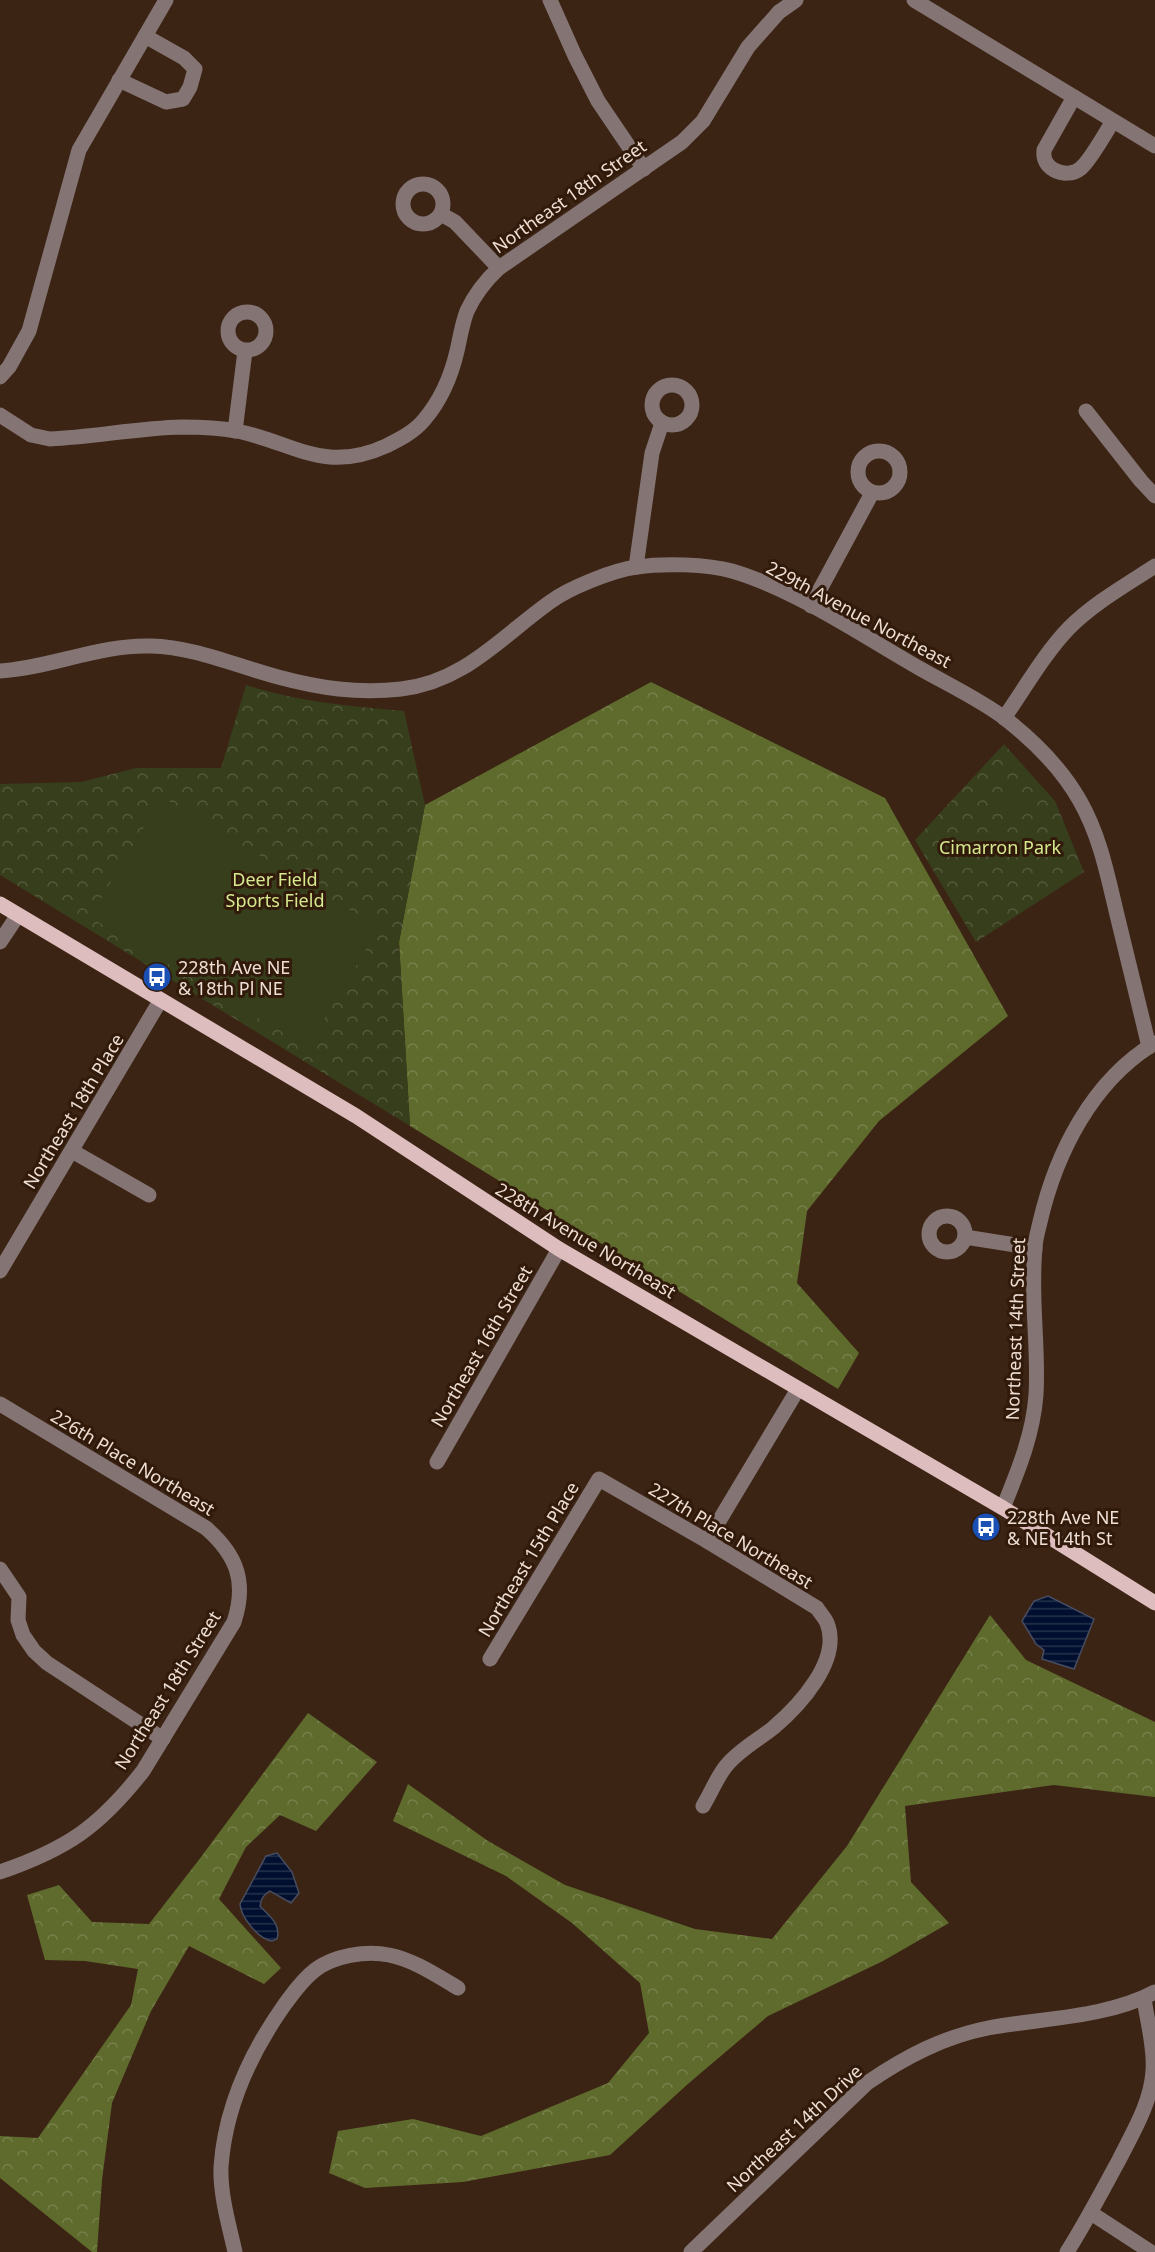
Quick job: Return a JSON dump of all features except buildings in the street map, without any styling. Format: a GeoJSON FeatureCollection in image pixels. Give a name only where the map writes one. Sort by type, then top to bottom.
{"type":"FeatureCollection","features":[{"type":"Feature","properties":{"kind":"main road","name":"228th Avenue Northeast"},"geometry":{"type":"LineString","coordinates":[[0,904],[356,1116],[559,1249],[1003,1508],[1155,1603]]}},
{"type":"Feature","properties":{"kind":"street"},"geometry":{"type":"LineString","coordinates":[[0,377],[9,367],[29,331],[79,150],[166,0]]}},
{"type":"Feature","properties":{"kind":"street"},"geometry":{"type":"LineString","coordinates":[[550,0],[574,56],[598,101],[644,169]]}},
{"type":"Feature","properties":{"kind":"street","name":"Northeast 18th Street"},"geometry":{"type":"LineString","coordinates":[[0,416],[31,435],[50,439],[183,427],[236,431],[264,438],[293,450],[323,457],[345,458],[368,454],[395,442],[409,434],[422,422],[439,400],[448,382],[467,312],[487,280],[499,267],[682,142],[703,122],[748,47],[779,12],[796,0]]}},
{"type":"Feature","properties":{"kind":"street"},"geometry":{"type":"LineString","coordinates":[[915,0],[1155,146]]}},
{"type":"Feature","properties":{"kind":"street"},"geometry":{"type":"LineString","coordinates":[[119,80],[166,102],[183,99],[190,87],[195,69],[184,58],[145,36]]}},
{"type":"Feature","properties":{"kind":"street"},"geometry":{"type":"LineString","coordinates":[[1074,97],[1044,150],[1043,157],[1047,165],[1053,169],[1068,174],[1081,168],[1113,121]]}},
{"type":"Feature","properties":{"kind":"street"},"geometry":{"type":"LineString","coordinates":[[441,214],[455,222],[499,267]]}},
{"type":"Feature","properties":{"kind":"street"},"geometry":{"type":"LineString","coordinates":[[236,431],[245,351]]}},
{"type":"Feature","properties":{"kind":"street"},"geometry":{"type":"LineString","coordinates":[[1086,411],[1155,496]]}},
{"type":"Feature","properties":{"kind":"street"},"geometry":{"type":"LineString","coordinates":[[636,567],[652,453],[662,423]]}},
{"type":"Feature","properties":{"kind":"street"},"geometry":{"type":"LineString","coordinates":[[811,606],[872,493]]}},
{"type":"Feature","properties":{"kind":"street","name":"229th Avenue Northeast"},"geometry":{"type":"LineString","coordinates":[[0,671],[66,660],[118,648],[149,645],[188,650],[278,677],[331,689],[365,692],[405,688],[442,679],[474,662],[553,600],[583,584],[636,567],[699,565],[730,571],[760,581],[811,606],[1004,718],[1035,744],[1060,771],[1080,802],[1100,842],[1152,1045]]}},
{"type":"Feature","properties":{"kind":"street"},"geometry":{"type":"LineString","coordinates":[[1004,718],[1052,649],[1070,628],[1092,608],[1155,566]]}},
{"type":"Feature","properties":{"kind":"street"},"geometry":{"type":"LineString","coordinates":[[0,942],[18,915]]}},
{"type":"Feature","properties":{"kind":"street","name":"Northeast 18th Place"},"geometry":{"type":"LineString","coordinates":[[0,1271],[160,1001]]}},
{"type":"Feature","properties":{"kind":"street","name":"Northeast 14th Street"},"geometry":{"type":"LineString","coordinates":[[1003,1508],[1023,1459],[1032,1426],[1036,1394],[1035,1248],[1047,1192],[1059,1160],[1076,1127],[1117,1073],[1152,1045]]}},
{"type":"Feature","properties":{"kind":"street"},"geometry":{"type":"LineString","coordinates":[[72,1151],[149,1195]]}},
{"type":"Feature","properties":{"kind":"street"},"geometry":{"type":"LineString","coordinates":[[965,1237],[1035,1248]]}},
{"type":"Feature","properties":{"kind":"street","name":"Northeast 16th Street"},"geometry":{"type":"LineString","coordinates":[[437,1462],[559,1249]]}},
{"type":"Feature","properties":{"kind":"street"},"geometry":{"type":"LineString","coordinates":[[707,1541],[798,1389]]}},
{"type":"Feature","properties":{"kind":"street","name":"226th Place Northeast"},"geometry":{"type":"LineString","coordinates":[[0,1404],[206,1528],[223,1543],[235,1564]]}},
{"type":"Feature","properties":{"kind":"street","name":"227th Place Northeast"},"geometry":{"type":"LineString","coordinates":[[598,1479],[707,1541],[817,1608],[827,1622],[830,1636],[829,1654],[819,1677],[800,1703],[726,1766],[704,1806]]}},
{"type":"Feature","properties":{"kind":"street","name":"Northeast 15th Place"},"geometry":{"type":"LineString","coordinates":[[490,1659],[598,1479]]}},
{"type":"Feature","properties":{"kind":"street","name":"Northeast 18th Street"},"geometry":{"type":"LineString","coordinates":[[0,1872],[37,1859],[63,1846],[99,1821],[127,1792],[143,1771],[234,1622],[240,1603],[240,1580],[235,1564]]}},
{"type":"Feature","properties":{"kind":"street"},"geometry":{"type":"LineString","coordinates":[[0,1569],[18,1597],[18,1620],[23,1635],[34,1651],[47,1663],[163,1739]]}},
{"type":"Feature","properties":{"kind":"street"},"geometry":{"type":"LineString","coordinates":[[235,2252],[221,2170],[224,2139],[232,2106],[250,2061],[300,1983],[316,1969],[335,1959],[360,1954],[386,1954],[409,1960],[458,1988]]}},
{"type":"Feature","properties":{"kind":"street"},"geometry":{"type":"LineString","coordinates":[[1067,2252],[1091,2213],[1141,2118],[1154,2070],[1149,1995]]}},
{"type":"Feature","properties":{"kind":"street","name":"Northeast 14th Drive"},"geometry":{"type":"LineString","coordinates":[[691,2252],[867,2083],[898,2062],[930,2045],[986,2029],[1085,2014],[1149,1995]]}},
{"type":"Feature","properties":{"kind":"street"},"geometry":{"type":"LineString","coordinates":[[1091,2213],[1151,2252]]}},
{"type":"Feature","properties":{"kind":"green space"},"geometry":{"type":"Polygon","coordinates":[[[651,682],[885,798],[1008,1016],[879,1121],[807,1211],[797,1283],[859,1353],[838,1389],[410,1126],[399,942],[425,805],[651,682]]]}},
{"type":"Feature","properties":{"kind":"green space","name":"Deer Field Sports Field"},"geometry":{"type":"Polygon","coordinates":[[[246,685],[305,699],[404,711],[425,805],[399,942],[410,1126],[0,875],[0,784],[81,782],[136,768],[221,768],[246,685]]]}},
{"type":"Feature","properties":{"kind":"green space","name":"Cimarron Park"},"geometry":{"type":"Polygon","coordinates":[[[1004,744],[1055,801],[1084,872],[976,942],[915,840],[1004,744]]]}},
{"type":"Feature","properties":{"kind":"green space"},"geometry":{"type":"Polygon","coordinates":[[[1009,785],[1025,801],[1010,815],[995,798],[1009,785]]]}},
{"type":"Feature","properties":{"kind":"green space"},"geometry":{"type":"Polygon","coordinates":[[[162,797],[379,928],[307,1047],[90,917],[162,797]]]}},
{"type":"Feature","properties":{"kind":"green space"},"geometry":{"type":"Polygon","coordinates":[[[990,1615],[1026,1660],[1155,1722],[1155,1797],[1054,1785],[905,1806],[911,1882],[949,1923],[883,1961],[768,2016],[689,2083],[610,2155],[463,2182],[365,2188],[329,2173],[338,2131],[413,2119],[481,2136],[608,2083],[649,2033],[640,1983],[572,1923],[506,1876],[393,1821],[408,1784],[488,1841],[565,1885],[695,1929],[772,1939],[847,1846],[990,1615]]]}},
{"type":"Feature","properties":{"kind":"green space"},"geometry":{"type":"Polygon","coordinates":[[[308,1713],[377,1762],[316,1831],[280,1815],[246,1847],[219,1899],[281,1968],[264,1984],[189,1946],[151,2011],[112,2103],[102,2180],[97,2252],[92,2252],[0,2178],[0,2136],[38,2138],[131,2005],[138,1969],[85,1961],[45,1960],[27,1895],[59,1885],[92,1922],[149,1924],[308,1713]]]}},
{"type":"Feature","properties":{"kind":"water"},"geometry":{"type":"Polygon","coordinates":[[[1048,1596],[1094,1619],[1074,1669],[1042,1659],[1044,1650],[1036,1644],[1022,1621],[1034,1601],[1048,1596]]]}},
{"type":"Feature","properties":{"kind":"water"},"geometry":{"type":"Polygon","coordinates":[[[277,1853],[292,1872],[299,1893],[291,1903],[270,1891],[263,1897],[260,1906],[274,1921],[277,1929],[277,1939],[272,1941],[261,1936],[251,1927],[243,1915],[240,1904],[266,1856],[277,1853]]]}},
{"type":"Feature","properties":{"kind":"place","name":"228th Ave NE & 18th Pl NE"},"geometry":{"type":"Point","coordinates":[157,977]}},
{"type":"Feature","properties":{"kind":"place","name":"228th Ave NE & NE 14th St"},"geometry":{"type":"Point","coordinates":[986,1527]}}]}
